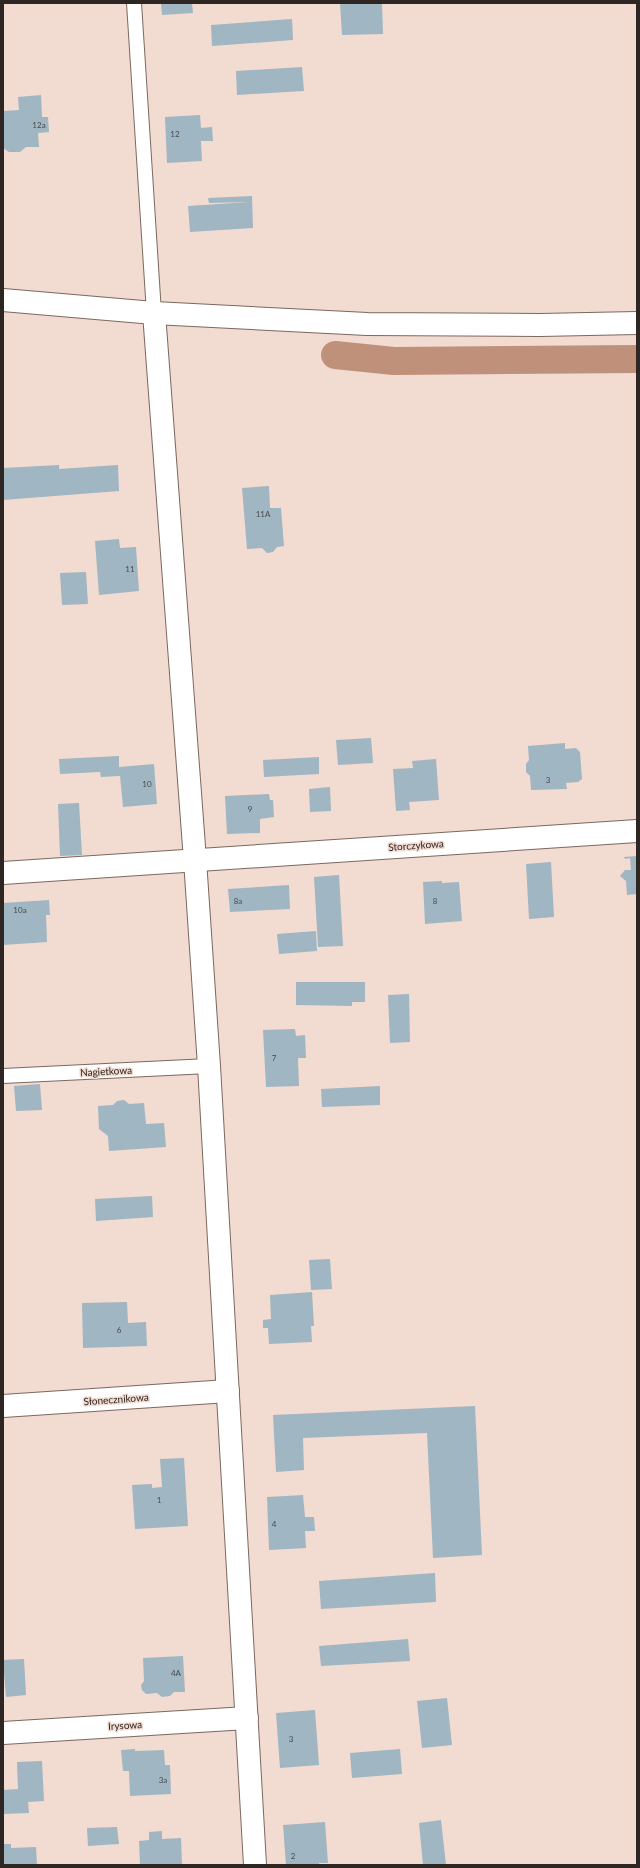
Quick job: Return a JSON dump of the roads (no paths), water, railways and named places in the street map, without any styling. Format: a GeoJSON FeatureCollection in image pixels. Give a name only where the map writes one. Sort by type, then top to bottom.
{"type":"FeatureCollection","features":[{"type":"Feature","properties":{"kind":"street"},"geometry":{"type":"LineString","coordinates":[[3,300],[154,312],[367,324],[540,325],[637,323]]}},
{"type":"Feature","properties":{"kind":"street"},"geometry":{"type":"LineString","coordinates":[[154,312],[209,1066],[256,1865]]}},
{"type":"Feature","properties":{"kind":"street","name":"Storczykowa"},"geometry":{"type":"LineString","coordinates":[[3,873],[637,831]]}},
{"type":"Feature","properties":{"kind":"street","name":"Słonecznikowa"},"geometry":{"type":"LineString","coordinates":[[3,1406],[228,1391]]}},
{"type":"Feature","properties":{"kind":"street","name":"Irysowa"},"geometry":{"type":"LineString","coordinates":[[3,1733],[247,1718]]}},
{"type":"Feature","properties":{"kind":"lane"},"geometry":{"type":"LineString","coordinates":[[134,3],[154,312]]}},
{"type":"Feature","properties":{"kind":"lane","name":"Nagietkowa"},"geometry":{"type":"LineString","coordinates":[[3,1076],[209,1066]]}},
{"type":"Feature","properties":{"kind":"waterway"},"geometry":{"type":"LineString","coordinates":[[335,355],[394,361],[637,359]]}}]}
